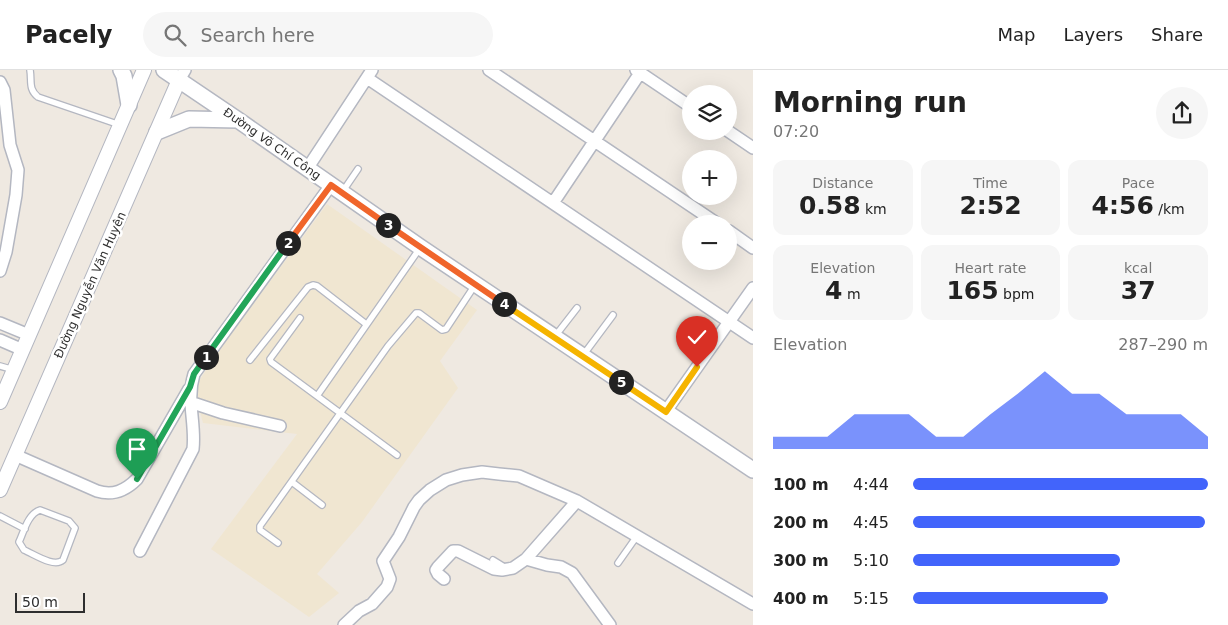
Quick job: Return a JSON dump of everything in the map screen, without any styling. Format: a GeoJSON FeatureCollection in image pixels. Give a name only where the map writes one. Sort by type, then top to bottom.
{"type":"FeatureCollection","features":[{"type":"Feature","properties":{"kind":"main road"},"geometry":{"type":"LineString","coordinates":[[122,70],[129,105]]}},
{"type":"Feature","properties":{"kind":"main road","name":"Đường Võ Chí Công"},"geometry":{"type":"LineString","coordinates":[[164,70],[182,75],[238,120],[306,169],[753,470]]}},
{"type":"Feature","properties":{"kind":"main road"},"geometry":{"type":"LineString","coordinates":[[157,132],[189,119],[238,120]]}},
{"type":"Feature","properties":{"kind":"street"},"geometry":{"type":"LineString","coordinates":[[0,402],[144,70]]}},
{"type":"Feature","properties":{"kind":"street"},"geometry":{"type":"LineString","coordinates":[[490,70],[705,215]]}},
{"type":"Feature","properties":{"kind":"street"},"geometry":{"type":"LineString","coordinates":[[553,203],[595,141],[638,71],[682,101]]}},
{"type":"Feature","properties":{"kind":"street"},"geometry":{"type":"LineString","coordinates":[[306,169],[369,74],[553,203],[753,338]]}},
{"type":"Feature","properties":{"kind":"street","name":"Đường Nguyễn Văn Huyên"},"geometry":{"type":"LineString","coordinates":[[0,490],[182,75]]}},
{"type":"Feature","properties":{"kind":"street"},"geometry":{"type":"LineString","coordinates":[[0,82],[4,90],[10,145],[18,170],[14,204],[0,271]]}},
{"type":"Feature","properties":{"kind":"street"},"geometry":{"type":"LineString","coordinates":[[737,137],[753,148]]}},
{"type":"Feature","properties":{"kind":"street"},"geometry":{"type":"LineString","coordinates":[[15,455],[107,494],[119,492],[131,485],[137,479],[190,387],[194,374],[336,189]]}},
{"type":"Feature","properties":{"kind":"street"},"geometry":{"type":"LineString","coordinates":[[737,237],[753,248]]}},
{"type":"Feature","properties":{"kind":"street"},"geometry":{"type":"LineString","coordinates":[[666,412],[753,288]]}},
{"type":"Feature","properties":{"kind":"street"},"geometry":{"type":"LineString","coordinates":[[0,324],[29,335]]}},
{"type":"Feature","properties":{"kind":"street"},"geometry":{"type":"LineString","coordinates":[[0,340],[23,350]]}},
{"type":"Feature","properties":{"kind":"street"},"geometry":{"type":"LineString","coordinates":[[140,551],[193,449],[190,387]]}},
{"type":"Feature","properties":{"kind":"street"},"geometry":{"type":"LineString","coordinates":[[190,402],[223,413],[280,426]]}},
{"type":"Feature","properties":{"kind":"street"},"geometry":{"type":"LineString","coordinates":[[344,625],[359,611],[372,604],[387,587],[390,579],[383,560],[399,537],[419,500],[446,480],[482,472],[519,476],[577,501],[753,604]]}},
{"type":"Feature","properties":{"kind":"street"},"geometry":{"type":"LineString","coordinates":[[444,579],[436,570],[453,551],[458,551],[494,569],[513,568],[526,559],[577,501]]}},
{"type":"Feature","properties":{"kind":"street"},"geometry":{"type":"LineString","coordinates":[[526,559],[561,567],[572,573],[598,606],[610,625]]}},
{"type":"Feature","properties":{"kind":"lane"},"geometry":{"type":"LineString","coordinates":[[30,70],[30,86],[32,92],[38,96],[120,125]]}},
{"type":"Feature","properties":{"kind":"lane"},"geometry":{"type":"LineString","coordinates":[[336,189],[358,169]]}},
{"type":"Feature","properties":{"kind":"lane"},"geometry":{"type":"LineString","coordinates":[[317,396],[420,247]]}},
{"type":"Feature","properties":{"kind":"lane"},"geometry":{"type":"LineString","coordinates":[[278,543],[260,530],[260,526],[388,346],[413,314],[419,313],[444,330],[475,284]]}},
{"type":"Feature","properties":{"kind":"lane"},"geometry":{"type":"LineString","coordinates":[[250,360],[308,287],[313,285],[318,286],[366,324]]}},
{"type":"Feature","properties":{"kind":"lane"},"geometry":{"type":"LineString","coordinates":[[554,337],[577,308]]}},
{"type":"Feature","properties":{"kind":"lane"},"geometry":{"type":"LineString","coordinates":[[582,356],[613,315]]}},
{"type":"Feature","properties":{"kind":"lane"},"geometry":{"type":"LineString","coordinates":[[300,318],[270,359],[271,362],[397,455]]}},
{"type":"Feature","properties":{"kind":"lane"},"geometry":{"type":"LineString","coordinates":[[0,366],[14,370]]}},
{"type":"Feature","properties":{"kind":"lane"},"geometry":{"type":"LineString","coordinates":[[292,482],[322,506]]}},
{"type":"Feature","properties":{"kind":"lane"},"geometry":{"type":"LineString","coordinates":[[40,510],[69,521],[75,528],[63,560],[60,563],[54,563],[24,550],[19,542],[25,528],[31,516],[40,510]]}},
{"type":"Feature","properties":{"kind":"lane"},"geometry":{"type":"LineString","coordinates":[[0,516],[25,528]]}},
{"type":"Feature","properties":{"kind":"lane"},"geometry":{"type":"LineString","coordinates":[[618,563],[636,536]]}},
{"type":"Feature","properties":{"kind":"lane"},"geometry":{"type":"LineString","coordinates":[[493,560],[508,569]]}},
{"type":"Feature","properties":{"kind":"shaded area"},"geometry":{"type":"Polygon","coordinates":[[[327,204],[477,310],[440,361],[458,388],[362,522],[317,574],[339,593],[309,617],[211,549],[297,434],[203,423],[194,389],[213,359],[327,204]]]}},
{"type":"Feature","properties":{"kind":"route"},"geometry":{"type":"LineString","coordinates":[[137,479],[190,387],[194,374],[331,185],[666,412],[697,367]]}}]}
